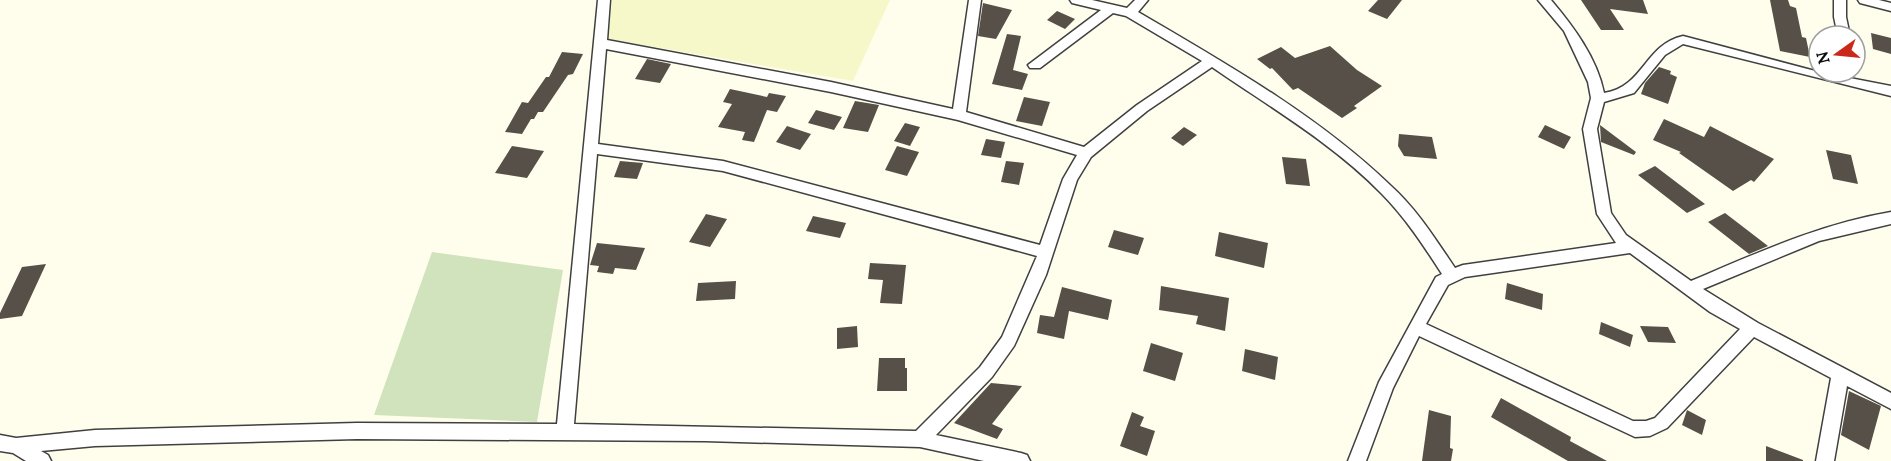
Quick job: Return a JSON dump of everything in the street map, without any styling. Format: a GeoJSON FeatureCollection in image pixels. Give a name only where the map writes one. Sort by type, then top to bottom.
{"type":"FeatureCollection","features":[{"type":"Feature","properties":{"kind":"street"},"geometry":{"type":"LineString","coordinates":[[565,432],[604,0]]}},
{"type":"Feature","properties":{"kind":"street"},"geometry":{"type":"LineString","coordinates":[[958,115],[975,0]]}},
{"type":"Feature","properties":{"kind":"street"},"geometry":{"type":"LineString","coordinates":[[1076,0],[1130,14],[1212,61],[1334,144],[1387,190],[1427,239],[1451,275]]}},
{"type":"Feature","properties":{"kind":"street"},"geometry":{"type":"LineString","coordinates":[[1130,14],[1142,0]]}},
{"type":"Feature","properties":{"kind":"street"},"geometry":{"type":"LineString","coordinates":[[1544,0],[1569,29],[1595,82],[1598,98],[1590,129],[1604,214],[1611,227],[1631,247],[1752,328],[1891,401]]}},
{"type":"Feature","properties":{"kind":"street"},"geometry":{"type":"LineString","coordinates":[[1840,0],[1843,24]]}},
{"type":"Feature","properties":{"kind":"street"},"geometry":{"type":"LineString","coordinates":[[1864,0],[1891,7]]}},
{"type":"Feature","properties":{"kind":"street"},"geometry":{"type":"LineString","coordinates":[[1035,65],[1110,9]]}},
{"type":"Feature","properties":{"kind":"street"},"geometry":{"type":"LineString","coordinates":[[1598,98],[1622,94],[1633,88],[1671,42],[1683,40],[1807,68]]}},
{"type":"Feature","properties":{"kind":"street"},"geometry":{"type":"LineString","coordinates":[[599,43],[831,87],[958,115],[1086,153]]}},
{"type":"Feature","properties":{"kind":"street"},"geometry":{"type":"LineString","coordinates":[[920,439],[986,372],[1008,341],[1038,275],[1070,179],[1086,153],[1142,108],[1212,61]]}},
{"type":"Feature","properties":{"kind":"street"},"geometry":{"type":"LineString","coordinates":[[1867,83],[1891,91]]}},
{"type":"Feature","properties":{"kind":"street"},"geometry":{"type":"LineString","coordinates":[[590,148],[723,166],[1045,252]]}},
{"type":"Feature","properties":{"kind":"street"},"geometry":{"type":"LineString","coordinates":[[1690,288],[1836,230],[1891,218]]}},
{"type":"Feature","properties":{"kind":"street"},"geometry":{"type":"LineString","coordinates":[[1357,461],[1384,387],[1442,281],[1463,271],[1631,247]]}},
{"type":"Feature","properties":{"kind":"street"},"geometry":{"type":"LineString","coordinates":[[1416,327],[1631,428],[1640,430],[1649,429],[1661,423],[1752,328]]}},
{"type":"Feature","properties":{"kind":"street"},"geometry":{"type":"LineString","coordinates":[[1825,461],[1840,375]]}},
{"type":"Feature","properties":{"kind":"street"},"geometry":{"type":"LineString","coordinates":[[8,445],[95,438],[357,431],[565,432],[920,439],[1021,461]]}},
{"type":"Feature","properties":{"kind":"street"},"geometry":{"type":"LineString","coordinates":[[8,445],[42,461]]}},
{"type":"Feature","properties":{"kind":"green space"},"geometry":{"type":"Polygon","coordinates":[[[612,0],[890,0],[853,81],[608,39],[612,0]]]}},
{"type":"Feature","properties":{"kind":"green space"},"geometry":{"type":"Polygon","coordinates":[[[432,252],[563,270],[537,422],[374,415],[432,252]]]}},
{"type":"Feature","properties":{"kind":"building"},"geometry":{"type":"Polygon","coordinates":[[[1378,0],[1402,0],[1387,19],[1368,11],[1378,0]]]}},
{"type":"Feature","properties":{"kind":"building"},"geometry":{"type":"Polygon","coordinates":[[[1581,0],[1643,0],[1648,14],[1610,9],[1624,30],[1601,30],[1581,0]]]}},
{"type":"Feature","properties":{"kind":"building"},"geometry":{"type":"Polygon","coordinates":[[[1770,0],[1788,0],[1790,6],[1796,8],[1802,37],[1806,38],[1807,43],[1807,56],[1780,51],[1770,0]]]}},
{"type":"Feature","properties":{"kind":"building"},"geometry":{"type":"Polygon","coordinates":[[[983,3],[1012,10],[996,39],[978,36],[983,3]]]}},
{"type":"Feature","properties":{"kind":"building"},"geometry":{"type":"Polygon","coordinates":[[[1057,11],[1075,19],[1065,29],[1047,20],[1057,11]]]}},
{"type":"Feature","properties":{"kind":"building"},"geometry":{"type":"Polygon","coordinates":[[[1871,33],[1891,38],[1891,54],[1873,49],[1871,33]]]}},
{"type":"Feature","properties":{"kind":"building"},"geometry":{"type":"Polygon","coordinates":[[[1007,34],[1021,36],[1013,70],[1028,74],[1022,90],[992,84],[1007,34]]]}},
{"type":"Feature","properties":{"kind":"building"},"geometry":{"type":"Polygon","coordinates":[[[1330,46],[1357,70],[1382,86],[1354,106],[1357,108],[1342,118],[1298,88],[1293,90],[1272,68],[1270,69],[1257,59],[1281,47],[1295,58],[1330,46]]]}},
{"type":"Feature","properties":{"kind":"building"},"geometry":{"type":"Polygon","coordinates":[[[562,52],[583,54],[573,74],[568,75],[543,112],[538,112],[534,119],[531,119],[522,134],[505,132],[522,102],[528,103],[546,77],[549,77],[562,52]]]}},
{"type":"Feature","properties":{"kind":"building"},"geometry":{"type":"Polygon","coordinates":[[[647,59],[671,64],[660,83],[635,79],[647,59]]]}},
{"type":"Feature","properties":{"kind":"building"},"geometry":{"type":"Polygon","coordinates":[[[1659,67],[1671,71],[1670,74],[1677,77],[1668,104],[1641,94],[1645,83],[1659,67]]]}},
{"type":"Feature","properties":{"kind":"building"},"geometry":{"type":"Polygon","coordinates":[[[730,89],[767,97],[769,93],[786,96],[777,112],[767,110],[754,142],[742,140],[745,132],[718,127],[732,104],[723,102],[730,89]]]}},
{"type":"Feature","properties":{"kind":"building"},"geometry":{"type":"Polygon","coordinates":[[[1024,97],[1050,102],[1042,126],[1016,121],[1024,97]]]}},
{"type":"Feature","properties":{"kind":"building"},"geometry":{"type":"Polygon","coordinates":[[[855,101],[879,105],[868,132],[843,128],[855,101]]]}},
{"type":"Feature","properties":{"kind":"building"},"geometry":{"type":"Polygon","coordinates":[[[816,110],[842,117],[834,130],[808,123],[816,110]]]}},
{"type":"Feature","properties":{"kind":"building"},"geometry":{"type":"Polygon","coordinates":[[[1664,119],[1704,137],[1710,126],[1774,159],[1754,182],[1751,180],[1733,191],[1679,153],[1681,152],[1653,140],[1664,119]]]}},
{"type":"Feature","properties":{"kind":"building"},"geometry":{"type":"Polygon","coordinates":[[[905,123],[920,127],[910,146],[894,141],[905,123]]]}},
{"type":"Feature","properties":{"kind":"building"},"geometry":{"type":"Polygon","coordinates":[[[1545,125],[1571,137],[1564,149],[1538,137],[1545,125]]]}},
{"type":"Feature","properties":{"kind":"building"},"geometry":{"type":"Polygon","coordinates":[[[1600,125],[1636,152],[1634,155],[1601,142],[1600,125]]]}},
{"type":"Feature","properties":{"kind":"building"},"geometry":{"type":"Polygon","coordinates":[[[787,126],[811,134],[800,150],[776,142],[787,126]]]}},
{"type":"Feature","properties":{"kind":"building"},"geometry":{"type":"Polygon","coordinates":[[[1184,127],[1197,135],[1183,146],[1171,138],[1184,127]]]}},
{"type":"Feature","properties":{"kind":"building"},"geometry":{"type":"Polygon","coordinates":[[[1399,134],[1432,137],[1437,159],[1404,156],[1398,146],[1399,134]]]}},
{"type":"Feature","properties":{"kind":"building"},"geometry":{"type":"Polygon","coordinates":[[[986,139],[1005,142],[1001,158],[981,155],[986,139]]]}},
{"type":"Feature","properties":{"kind":"building"},"geometry":{"type":"Polygon","coordinates":[[[512,146],[544,151],[527,178],[495,173],[512,146]]]}},
{"type":"Feature","properties":{"kind":"building"},"geometry":{"type":"Polygon","coordinates":[[[897,146],[919,152],[907,176],[885,170],[897,146]]]}},
{"type":"Feature","properties":{"kind":"building"},"geometry":{"type":"Polygon","coordinates":[[[1826,150],[1851,155],[1858,184],[1833,179],[1826,150]]]}},
{"type":"Feature","properties":{"kind":"building"},"geometry":{"type":"Polygon","coordinates":[[[1282,157],[1306,159],[1310,186],[1286,184],[1282,157]]]}},
{"type":"Feature","properties":{"kind":"building"},"geometry":{"type":"Polygon","coordinates":[[[620,161],[643,163],[637,179],[614,177],[620,161]]]}},
{"type":"Feature","properties":{"kind":"building"},"geometry":{"type":"Polygon","coordinates":[[[1006,161],[1024,163],[1019,185],[1001,182],[1006,161]]]}},
{"type":"Feature","properties":{"kind":"building"},"geometry":{"type":"Polygon","coordinates":[[[1655,166],[1705,204],[1687,213],[1638,175],[1655,166]]]}},
{"type":"Feature","properties":{"kind":"building"},"geometry":{"type":"Polygon","coordinates":[[[1725,213],[1768,246],[1749,254],[1708,222],[1725,213]]]}},
{"type":"Feature","properties":{"kind":"building"},"geometry":{"type":"Polygon","coordinates":[[[706,214],[727,219],[710,247],[689,242],[706,214]]]}},
{"type":"Feature","properties":{"kind":"building"},"geometry":{"type":"Polygon","coordinates":[[[813,216],[846,223],[840,238],[806,231],[813,216]]]}},
{"type":"Feature","properties":{"kind":"building"},"geometry":{"type":"Polygon","coordinates":[[[1114,230],[1144,238],[1138,255],[1108,247],[1114,230]]]}},
{"type":"Feature","properties":{"kind":"building"},"geometry":{"type":"Polygon","coordinates":[[[1219,232],[1268,243],[1264,268],[1215,256],[1219,232]]]}},
{"type":"Feature","properties":{"kind":"building"},"geometry":{"type":"Polygon","coordinates":[[[597,243],[645,248],[636,270],[615,268],[613,274],[597,272],[599,266],[590,265],[597,243]]]}},
{"type":"Feature","properties":{"kind":"building"},"geometry":{"type":"Polygon","coordinates":[[[870,263],[906,265],[902,304],[880,303],[883,280],[868,279],[870,263]]]}},
{"type":"Feature","properties":{"kind":"building"},"geometry":{"type":"Polygon","coordinates":[[[46,264],[22,316],[0,319],[0,313],[22,267],[46,264]]]}},
{"type":"Feature","properties":{"kind":"building"},"geometry":{"type":"Polygon","coordinates":[[[736,281],[735,299],[696,301],[698,283],[736,281]]]}},
{"type":"Feature","properties":{"kind":"building"},"geometry":{"type":"Polygon","coordinates":[[[1507,283],[1543,294],[1542,310],[1505,299],[1507,283]]]}},
{"type":"Feature","properties":{"kind":"building"},"geometry":{"type":"Polygon","coordinates":[[[1161,286],[1229,298],[1225,331],[1196,324],[1198,316],[1159,310],[1161,286]]]}},
{"type":"Feature","properties":{"kind":"building"},"geometry":{"type":"Polygon","coordinates":[[[1062,287],[1112,300],[1108,320],[1069,311],[1064,339],[1037,333],[1040,315],[1054,317],[1062,287]]]}},
{"type":"Feature","properties":{"kind":"building"},"geometry":{"type":"Polygon","coordinates":[[[1601,322],[1633,335],[1630,347],[1599,334],[1601,322]]]}},
{"type":"Feature","properties":{"kind":"building"},"geometry":{"type":"Polygon","coordinates":[[[857,326],[858,347],[837,349],[837,328],[857,326]]]}},
{"type":"Feature","properties":{"kind":"building"},"geometry":{"type":"Polygon","coordinates":[[[1640,326],[1668,327],[1676,343],[1648,342],[1640,326]]]}},
{"type":"Feature","properties":{"kind":"building"},"geometry":{"type":"Polygon","coordinates":[[[1151,343],[1183,353],[1175,381],[1143,371],[1151,343]]]}},
{"type":"Feature","properties":{"kind":"building"},"geometry":{"type":"Polygon","coordinates":[[[1245,349],[1278,357],[1275,380],[1242,371],[1245,349]]]}},
{"type":"Feature","properties":{"kind":"building"},"geometry":{"type":"Polygon","coordinates":[[[879,358],[905,358],[907,391],[877,391],[879,358]]]}},
{"type":"Feature","properties":{"kind":"building"},"geometry":{"type":"Polygon","coordinates":[[[991,383],[1022,386],[992,424],[1003,429],[997,439],[954,423],[991,383]]]}},
{"type":"Feature","properties":{"kind":"building"},"geometry":{"type":"Polygon","coordinates":[[[1849,391],[1881,406],[1869,450],[1841,435],[1849,391]]]}},
{"type":"Feature","properties":{"kind":"building"},"geometry":{"type":"Polygon","coordinates":[[[1501,398],[1571,437],[1570,441],[1607,461],[1568,461],[1491,417],[1501,398]]]}},
{"type":"Feature","properties":{"kind":"building"},"geometry":{"type":"Polygon","coordinates":[[[1429,410],[1451,416],[1450,448],[1453,449],[1451,461],[1422,461],[1429,410]]]}},
{"type":"Feature","properties":{"kind":"building"},"geometry":{"type":"Polygon","coordinates":[[[1687,410],[1706,420],[1702,435],[1682,425],[1687,410]]]}},
{"type":"Feature","properties":{"kind":"building"},"geometry":{"type":"Polygon","coordinates":[[[1132,412],[1144,417],[1140,426],[1155,431],[1147,456],[1120,446],[1132,412]]]}},
{"type":"Feature","properties":{"kind":"building"},"geometry":{"type":"Polygon","coordinates":[[[1766,446],[1803,460],[1803,461],[1766,461],[1766,446]]]}}]}
